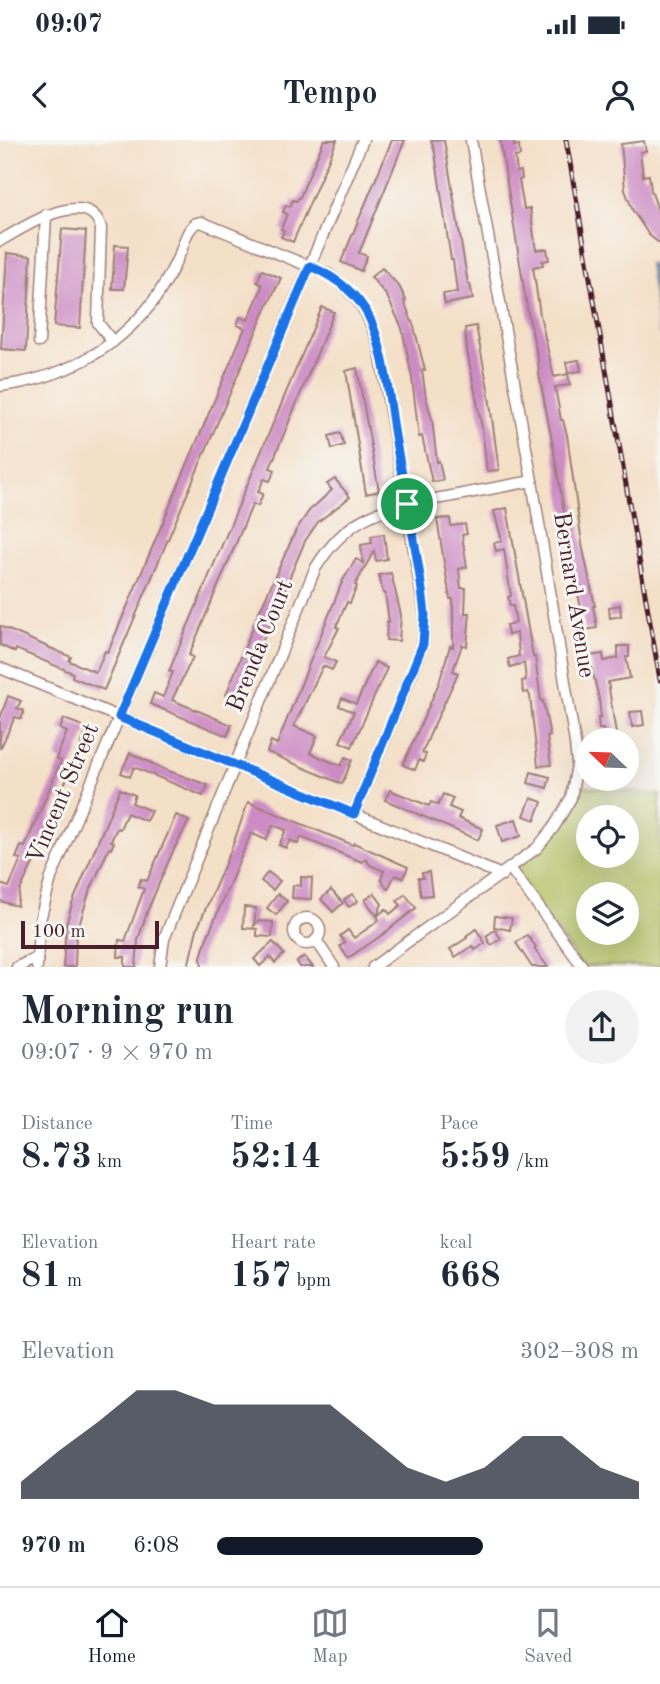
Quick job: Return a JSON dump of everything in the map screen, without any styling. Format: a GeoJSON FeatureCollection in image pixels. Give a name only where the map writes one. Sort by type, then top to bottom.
{"type":"FeatureCollection","features":[{"type":"Feature","properties":{"kind":"street","name":"Vincent Street"},"geometry":{"type":"LineString","coordinates":[[37,962],[40,914],[51,877],[363,140]]}},
{"type":"Feature","properties":{"kind":"street","name":"Bernard Avenue"},"geometry":{"type":"LineString","coordinates":[[373,967],[537,848],[555,827],[571,798],[577,765],[560,643],[471,140]]}},
{"type":"Feature","properties":{"kind":"street"},"geometry":{"type":"LineString","coordinates":[[0,240],[46,215],[74,208],[93,214],[99,219],[98,323],[113,342]]}},
{"type":"Feature","properties":{"kind":"street"},"geometry":{"type":"LineString","coordinates":[[38,342],[46,215]]}},
{"type":"Feature","properties":{"kind":"street"},"geometry":{"type":"LineString","coordinates":[[0,386],[39,379],[63,371],[113,342],[131,326],[158,294],[173,268],[190,228],[195,223],[208,224],[328,274],[360,302],[369,317],[379,346],[425,615],[423,644],[354,814]]}},
{"type":"Feature","properties":{"kind":"street","name":"Brenda Court"},"geometry":{"type":"LineString","coordinates":[[160,967],[164,939],[321,560],[334,542],[359,521],[380,510],[532,481]]}},
{"type":"Feature","properties":{"kind":"street"},"geometry":{"type":"LineString","coordinates":[[0,668],[354,814],[506,872],[583,967]]}},
{"type":"Feature","properties":{"kind":"street"},"geometry":{"type":"LineString","coordinates":[[316,940],[334,967]]}},
{"type":"Feature","properties":{"kind":"street"},"geometry":{"type":"LineString","coordinates":[[17,967],[21,963],[37,962]]}},
{"type":"Feature","properties":{"kind":"green space"},"geometry":{"type":"Polygon","coordinates":[[[575,785],[576,791],[626,791],[660,795],[660,966],[582,966],[510,868],[537,848],[575,785]]]}},
{"type":"Feature","properties":{"kind":"water"},"geometry":{"type":"Polygon","coordinates":[[[649,264],[660,268],[660,336],[649,264]]]}},
{"type":"Feature","properties":{"kind":"building"},"geometry":{"type":"Polygon","coordinates":[[[324,140],[337,140],[293,242],[281,237],[287,214],[283,212],[286,205],[290,207],[293,200],[296,201],[300,197],[324,140]]]}},
{"type":"Feature","properties":{"kind":"building"},"geometry":{"type":"Polygon","coordinates":[[[392,140],[405,140],[359,253],[367,256],[361,271],[341,262],[392,140]]]}},
{"type":"Feature","properties":{"kind":"building"},"geometry":{"type":"Polygon","coordinates":[[[431,140],[444,140],[468,284],[473,299],[445,304],[443,294],[457,292],[431,140]]]}},
{"type":"Feature","properties":{"kind":"building"},"geometry":{"type":"Polygon","coordinates":[[[500,140],[513,140],[514,146],[519,145],[520,156],[515,157],[517,172],[521,171],[522,179],[519,180],[524,209],[530,208],[536,250],[547,249],[549,260],[542,261],[543,265],[533,267],[540,315],[554,377],[568,374],[570,385],[555,387],[561,420],[567,435],[597,628],[585,630],[500,140]]]}},
{"type":"Feature","properties":{"kind":"building"},"geometry":{"type":"Polygon","coordinates":[[[644,141],[646,151],[640,152],[643,176],[649,175],[660,216],[660,244],[649,235],[633,211],[625,190],[621,144],[644,141]]]}},
{"type":"Feature","properties":{"kind":"building"},"geometry":{"type":"Polygon","coordinates":[[[62,229],[86,231],[80,328],[54,326],[62,229]]]}},
{"type":"Feature","properties":{"kind":"building"},"geometry":{"type":"Polygon","coordinates":[[[115,245],[128,246],[124,289],[112,289],[115,245]]]}},
{"type":"Feature","properties":{"kind":"building"},"geometry":{"type":"Polygon","coordinates":[[[7,253],[31,256],[26,351],[1,349],[7,253]]]}},
{"type":"Feature","properties":{"kind":"building"},"geometry":{"type":"Polygon","coordinates":[[[382,268],[399,286],[414,327],[425,370],[422,370],[426,398],[432,419],[437,462],[439,461],[443,480],[432,482],[422,436],[419,437],[412,378],[402,328],[387,296],[371,277],[382,268]]]}},
{"type":"Feature","properties":{"kind":"building"},"geometry":{"type":"Polygon","coordinates":[[[262,270],[281,278],[104,690],[72,677],[73,673],[0,645],[0,626],[71,657],[69,661],[95,672],[97,670],[105,651],[108,652],[245,328],[237,325],[240,317],[248,320],[261,290],[262,285],[257,282],[262,270]]]}},
{"type":"Feature","properties":{"kind":"building"},"geometry":{"type":"Polygon","coordinates":[[[322,307],[334,312],[270,468],[275,470],[270,481],[264,479],[258,492],[263,494],[258,506],[253,504],[250,510],[189,655],[193,657],[172,700],[232,725],[227,736],[150,704],[154,693],[163,697],[173,672],[169,671],[322,307]]]}},
{"type":"Feature","properties":{"kind":"building"},"geometry":{"type":"Polygon","coordinates":[[[476,326],[499,470],[487,471],[467,350],[465,328],[476,326]]]}},
{"type":"Feature","properties":{"kind":"building"},"geometry":{"type":"Polygon","coordinates":[[[579,360],[581,371],[568,373],[566,362],[579,360]]]}},
{"type":"Feature","properties":{"kind":"building"},"geometry":{"type":"Polygon","coordinates":[[[357,368],[379,491],[366,494],[346,371],[357,368]]]}},
{"type":"Feature","properties":{"kind":"building"},"geometry":{"type":"Polygon","coordinates":[[[340,433],[344,445],[332,449],[329,436],[340,433]]]}},
{"type":"Feature","properties":{"kind":"building"},"geometry":{"type":"Polygon","coordinates":[[[335,479],[350,497],[318,522],[305,541],[238,699],[226,695],[296,530],[309,511],[332,490],[327,484],[335,479]]]}},
{"type":"Feature","properties":{"kind":"building"},"geometry":{"type":"Polygon","coordinates":[[[507,508],[541,701],[550,736],[547,737],[551,765],[538,766],[530,696],[528,692],[523,693],[522,681],[526,680],[524,663],[510,667],[508,659],[519,656],[517,633],[508,635],[506,625],[516,623],[513,606],[510,606],[508,597],[511,596],[504,549],[496,551],[494,543],[502,541],[494,511],[507,508]]]}},
{"type":"Feature","properties":{"kind":"building"},"geometry":{"type":"Polygon","coordinates":[[[450,518],[451,526],[465,524],[467,534],[462,535],[467,567],[459,569],[461,588],[466,588],[465,613],[470,613],[467,646],[462,645],[453,671],[458,673],[422,753],[426,754],[423,762],[419,760],[415,770],[403,765],[439,683],[450,646],[453,647],[453,599],[450,599],[437,519],[450,518]]]}},
{"type":"Feature","properties":{"kind":"building"},"geometry":{"type":"Polygon","coordinates":[[[384,534],[387,559],[376,561],[374,551],[355,585],[357,586],[350,603],[347,602],[336,627],[339,628],[324,657],[336,662],[332,670],[323,666],[294,726],[317,736],[310,753],[341,766],[345,757],[352,760],[342,784],[267,752],[271,741],[277,744],[343,580],[356,559],[363,563],[361,545],[372,543],[371,536],[384,534]]]}},
{"type":"Feature","properties":{"kind":"building"},"geometry":{"type":"Polygon","coordinates":[[[391,573],[401,615],[399,641],[386,640],[389,622],[385,593],[379,575],[391,573]]]}},
{"type":"Feature","properties":{"kind":"building"},"geometry":{"type":"Polygon","coordinates":[[[620,605],[621,616],[610,618],[609,607],[620,605]]]}},
{"type":"Feature","properties":{"kind":"building"},"geometry":{"type":"Polygon","coordinates":[[[618,646],[629,646],[629,657],[626,657],[630,678],[608,682],[615,728],[599,728],[599,699],[589,656],[603,654],[604,661],[618,658],[618,646]]]}},
{"type":"Feature","properties":{"kind":"building"},"geometry":{"type":"Polygon","coordinates":[[[375,662],[387,668],[352,747],[340,742],[354,712],[339,706],[342,698],[356,704],[375,662]]]}},
{"type":"Feature","properties":{"kind":"building"},"geometry":{"type":"Polygon","coordinates":[[[8,696],[21,701],[17,708],[24,711],[21,719],[15,717],[0,749],[0,719],[8,696]]]}},
{"type":"Feature","properties":{"kind":"building"},"geometry":{"type":"Polygon","coordinates":[[[642,711],[644,725],[632,727],[630,712],[642,711]]]}},
{"type":"Feature","properties":{"kind":"building"},"geometry":{"type":"Polygon","coordinates":[[[64,719],[88,728],[36,852],[38,853],[20,890],[17,906],[0,901],[0,884],[9,887],[21,859],[16,858],[21,846],[25,847],[61,761],[56,758],[67,732],[60,729],[64,719]]]}},
{"type":"Feature","properties":{"kind":"building"},"geometry":{"type":"Polygon","coordinates":[[[130,753],[208,785],[203,796],[134,767],[130,777],[121,773],[130,753]]]}},
{"type":"Feature","properties":{"kind":"building"},"geometry":{"type":"Polygon","coordinates":[[[531,772],[550,777],[547,788],[528,783],[531,772]]]}},
{"type":"Feature","properties":{"kind":"building"},"geometry":{"type":"Polygon","coordinates":[[[120,789],[135,795],[132,803],[151,811],[146,821],[127,813],[120,829],[117,828],[111,841],[114,842],[111,849],[109,848],[89,893],[76,935],[75,967],[63,967],[66,925],[72,904],[120,789]]]}},
{"type":"Feature","properties":{"kind":"building"},"geometry":{"type":"Polygon","coordinates":[[[390,790],[429,806],[431,802],[438,805],[443,794],[453,798],[449,807],[461,812],[458,818],[483,829],[478,840],[385,800],[390,790]]]}},
{"type":"Feature","properties":{"kind":"building"},"geometry":{"type":"Polygon","coordinates":[[[531,798],[542,802],[535,820],[524,816],[531,798]]]}},
{"type":"Feature","properties":{"kind":"building"},"geometry":{"type":"Polygon","coordinates":[[[248,802],[408,867],[403,878],[395,875],[388,889],[381,879],[384,871],[370,865],[366,859],[362,862],[301,837],[298,844],[290,840],[286,848],[279,845],[286,830],[273,825],[266,840],[251,833],[206,940],[201,957],[202,967],[188,967],[197,929],[231,850],[248,802]]]}},
{"type":"Feature","properties":{"kind":"building"},"geometry":{"type":"Polygon","coordinates":[[[176,815],[189,821],[147,912],[138,940],[136,967],[125,967],[125,957],[118,957],[119,940],[125,941],[144,889],[138,887],[141,879],[147,881],[176,815]]]}},
{"type":"Feature","properties":{"kind":"building"},"geometry":{"type":"Polygon","coordinates":[[[516,819],[521,836],[502,842],[497,825],[516,819]]]}},
{"type":"Feature","properties":{"kind":"building"},"geometry":{"type":"Polygon","coordinates":[[[268,872],[280,881],[273,890],[261,881],[268,872]]]}},
{"type":"Feature","properties":{"kind":"building"},"geometry":{"type":"Polygon","coordinates":[[[429,872],[432,895],[421,896],[418,878],[423,878],[422,873],[429,872]]]}},
{"type":"Feature","properties":{"kind":"building"},"geometry":{"type":"Polygon","coordinates":[[[301,877],[312,878],[311,899],[292,898],[293,885],[301,886],[301,877]]]}},
{"type":"Feature","properties":{"kind":"building"},"geometry":{"type":"Polygon","coordinates":[[[331,890],[343,903],[333,912],[321,899],[331,890]]]}},
{"type":"Feature","properties":{"kind":"building"},"geometry":{"type":"Polygon","coordinates":[[[374,893],[382,904],[377,916],[365,900],[374,893]]]}},
{"type":"Feature","properties":{"kind":"building"},"geometry":{"type":"Polygon","coordinates":[[[278,894],[287,901],[276,915],[267,908],[278,894]]]}},
{"type":"Feature","properties":{"kind":"building"},"geometry":{"type":"Polygon","coordinates":[[[352,894],[358,901],[349,907],[344,900],[352,894]]]}},
{"type":"Feature","properties":{"kind":"building"},"geometry":{"type":"Polygon","coordinates":[[[405,894],[416,908],[348,958],[340,946],[345,943],[340,936],[348,930],[354,938],[374,924],[379,919],[377,916],[386,909],[390,914],[401,905],[397,901],[405,894]]]}},
{"type":"Feature","properties":{"kind":"building"},"geometry":{"type":"Polygon","coordinates":[[[244,907],[256,908],[254,926],[258,921],[273,922],[272,937],[257,936],[257,929],[243,928],[244,907]]]}},
{"type":"Feature","properties":{"kind":"building"},"geometry":{"type":"Polygon","coordinates":[[[495,916],[512,918],[510,930],[494,927],[495,916]]]}},
{"type":"Feature","properties":{"kind":"building"},"geometry":{"type":"Polygon","coordinates":[[[476,929],[485,943],[475,950],[473,946],[455,957],[450,949],[476,929]]]}},
{"type":"Feature","properties":{"kind":"building"},"geometry":{"type":"Polygon","coordinates":[[[495,930],[501,939],[491,945],[486,936],[495,930]]]}},
{"type":"Feature","properties":{"kind":"building"},"geometry":{"type":"Polygon","coordinates":[[[527,935],[548,967],[532,967],[516,943],[527,935]]]}},
{"type":"Feature","properties":{"kind":"building"},"geometry":{"type":"Polygon","coordinates":[[[273,942],[284,954],[275,963],[270,957],[260,966],[254,959],[273,942]]]}},
{"type":"Feature","properties":{"kind":"building"},"geometry":{"type":"Polygon","coordinates":[[[304,956],[313,967],[300,967],[297,962],[304,956]]]}},
{"type":"Feature","properties":{"kind":"railway"},"geometry":{"type":"LineString","coordinates":[[566,140],[660,680]]}},
{"type":"Feature","properties":{"kind":"route"},"geometry":{"type":"LineString","coordinates":[[310,266],[328,274],[349,290],[369,317],[379,346],[407,504],[424,598],[423,644],[354,814],[119,717],[310,266]]}}]}
